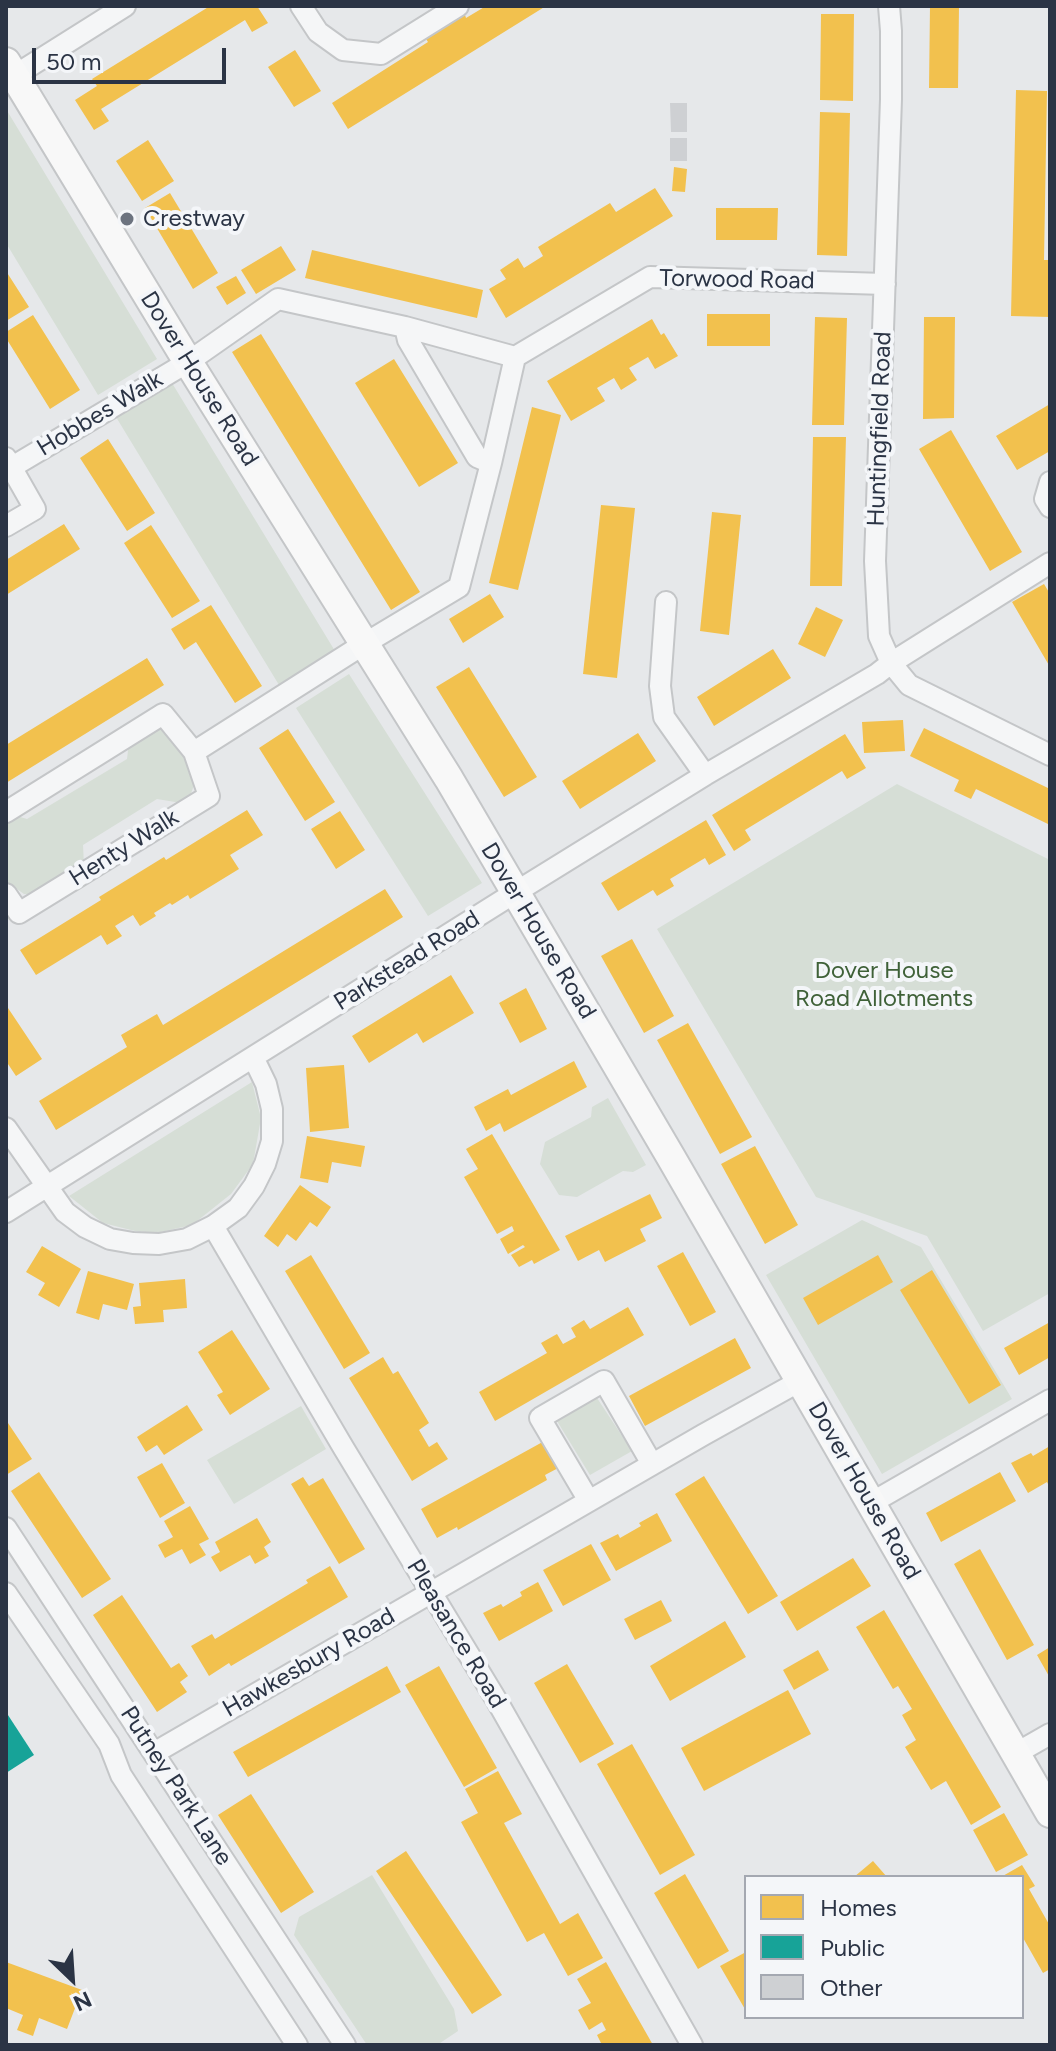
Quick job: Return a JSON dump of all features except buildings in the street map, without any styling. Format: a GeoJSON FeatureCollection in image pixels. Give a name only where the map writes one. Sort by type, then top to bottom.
{"type":"FeatureCollection","features":[{"type":"Feature","properties":{"kind":"street"},"geometry":{"type":"LineString","coordinates":[[9,73],[125,6]]}},
{"type":"Feature","properties":{"kind":"street"},"geometry":{"type":"LineString","coordinates":[[301,6],[318,32],[343,50],[381,54],[458,6]]}},
{"type":"Feature","properties":{"kind":"street","name":"Huntingfield Road"},"geometry":{"type":"LineString","coordinates":[[889,6],[891,99],[875,561],[879,636],[891,663],[909,685],[1050,755]]}},
{"type":"Feature","properties":{"kind":"street","name":"Dover House Road"},"geometry":{"type":"LineString","coordinates":[[9,73],[516,892],[1050,1813]]}},
{"type":"Feature","properties":{"kind":"street","name":"Torwood Road"},"geometry":{"type":"LineString","coordinates":[[515,357],[650,277],[885,284]]}},
{"type":"Feature","properties":{"kind":"street","name":"Hobbes Walk"},"geometry":{"type":"LineString","coordinates":[[6,526],[35,509],[9,462],[188,362],[278,299],[405,327],[515,357]]}},
{"type":"Feature","properties":{"kind":"street"},"geometry":{"type":"LineString","coordinates":[[405,327],[408,340],[477,457],[491,463]]}},
{"type":"Feature","properties":{"kind":"street"},"geometry":{"type":"LineString","coordinates":[[194,752],[459,587],[515,357]]}},
{"type":"Feature","properties":{"kind":"street"},"geometry":{"type":"LineString","coordinates":[[1050,482],[1045,499],[1050,507]]}},
{"type":"Feature","properties":{"kind":"street","name":"Parkstead Road"},"geometry":{"type":"LineString","coordinates":[[6,1212],[705,775],[877,674],[1050,563]]}},
{"type":"Feature","properties":{"kind":"street"},"geometry":{"type":"LineString","coordinates":[[666,602],[660,686],[664,717],[705,775]]}},
{"type":"Feature","properties":{"kind":"street","name":"Henty Walk"},"geometry":{"type":"LineString","coordinates":[[6,812],[163,714],[194,752],[209,796],[19,913],[6,894]]}},
{"type":"Feature","properties":{"kind":"street"},"geometry":{"type":"LineString","coordinates":[[6,1128],[65,1212],[85,1227],[110,1239],[133,1243],[159,1244],[187,1239],[238,1208],[265,1164],[272,1141],[272,1109],[266,1084],[253,1057]]}},
{"type":"Feature","properties":{"kind":"street","name":"Pleasance Road"},"geometry":{"type":"LineString","coordinates":[[213,1226],[546,1785],[692,2045]]}},
{"type":"Feature","properties":{"kind":"street"},"geometry":{"type":"LineString","coordinates":[[589,1501],[540,1418],[553,1410],[604,1381],[652,1464]]}},
{"type":"Feature","properties":{"kind":"street","name":"Hawkesbury Road"},"geometry":{"type":"LineString","coordinates":[[154,1753],[800,1381]]}},
{"type":"Feature","properties":{"kind":"street"},"geometry":{"type":"LineString","coordinates":[[871,1503],[1050,1400]]}},
{"type":"Feature","properties":{"kind":"street","name":"Putney Park Lane"},"geometry":{"type":"LineString","coordinates":[[6,1528],[345,2045]]}},
{"type":"Feature","properties":{"kind":"street","name":"Putney Park Lane"},"geometry":{"type":"LineString","coordinates":[[6,1593],[109,1744],[121,1775],[297,2045]]}},
{"type":"Feature","properties":{"kind":"street"},"geometry":{"type":"LineString","coordinates":[[1015,1754],[1050,1734]]}},
{"type":"Feature","properties":{"kind":"green space"},"geometry":{"type":"Polygon","coordinates":[[[6,109],[157,359],[98,395],[6,243],[6,109]]]}},
{"type":"Feature","properties":{"kind":"green space"},"geometry":{"type":"Polygon","coordinates":[[[172,383],[335,651],[279,685],[116,417],[172,383]]]}},
{"type":"Feature","properties":{"kind":"green space"},"geometry":{"type":"Polygon","coordinates":[[[349,674],[482,883],[428,916],[296,708],[349,674]]]}},
{"type":"Feature","properties":{"kind":"green space"},"geometry":{"type":"Polygon","coordinates":[[[149,730],[163,730],[188,759],[196,780],[187,804],[157,799],[83,845],[84,866],[40,894],[24,894],[7,882],[6,817],[10,814],[27,819],[127,759],[129,742],[149,730]]]}},
{"type":"Feature","properties":{"kind":"green space","name":"Dover House Road Allotments"},"geometry":{"type":"Polygon","coordinates":[[[897,784],[1050,860],[1050,1293],[983,1331],[927,1236],[816,1197],[657,929],[897,784]]]}},
{"type":"Feature","properties":{"kind":"green space"},"geometry":{"type":"Polygon","coordinates":[[[252,1082],[261,1118],[253,1164],[231,1194],[192,1225],[156,1233],[135,1231],[103,1223],[69,1196],[252,1082]]]}},
{"type":"Feature","properties":{"kind":"green space"},"geometry":{"type":"Polygon","coordinates":[[[608,1098],[646,1165],[633,1172],[623,1171],[577,1197],[559,1195],[540,1164],[545,1142],[591,1117],[592,1107],[608,1098]]]}},
{"type":"Feature","properties":{"kind":"green space"},"geometry":{"type":"Polygon","coordinates":[[[862,1220],[921,1247],[1012,1399],[882,1474],[766,1275],[862,1220]]]}},
{"type":"Feature","properties":{"kind":"green space"},"geometry":{"type":"Polygon","coordinates":[[[597,1398],[632,1451],[590,1475],[557,1421],[597,1398]]]}},
{"type":"Feature","properties":{"kind":"green space"},"geometry":{"type":"Polygon","coordinates":[[[301,1406],[326,1449],[234,1504],[207,1460],[301,1406]]]}},
{"type":"Feature","properties":{"kind":"green space"},"geometry":{"type":"Polygon","coordinates":[[[372,1875],[454,2009],[458,2031],[437,2045],[367,2045],[294,1935],[299,1917],[372,1875]]]}},
{"type":"Feature","properties":{"kind":"place","name":"Crestway"},"geometry":{"type":"Point","coordinates":[127,219]}}]}
